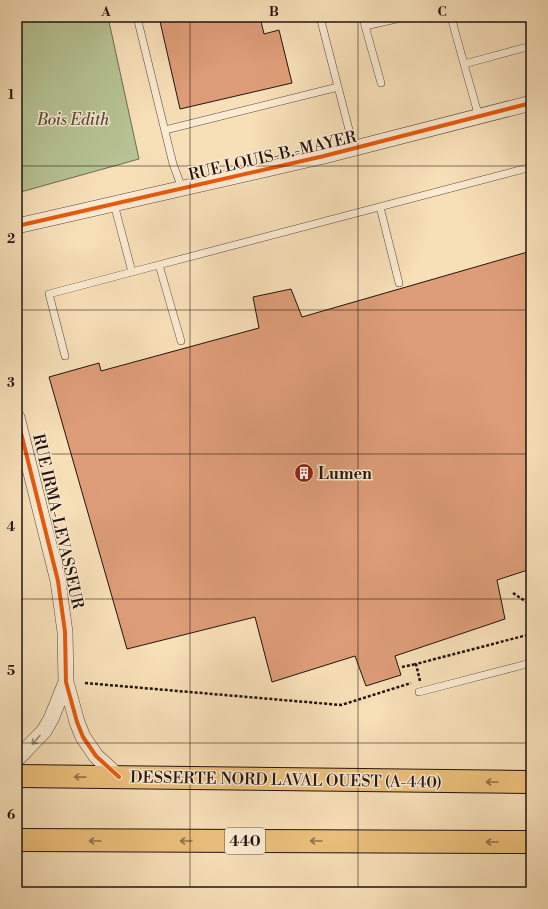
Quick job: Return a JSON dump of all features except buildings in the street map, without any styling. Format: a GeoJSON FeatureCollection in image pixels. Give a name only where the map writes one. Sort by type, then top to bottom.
{"type":"FeatureCollection","features":[{"type":"Feature","properties":{"kind":"main road","name":"DESSERTE NORD LAVAL OUEST (A-440)"},"geometry":{"type":"LineString","coordinates":[[17,776],[531,782]]}},
{"type":"Feature","properties":{"kind":"main road","name":"440"},"geometry":{"type":"LineString","coordinates":[[17,840],[531,842]]}},
{"type":"Feature","properties":{"kind":"street","name":"RUE LOUIS-B.-MAYER"},"geometry":{"type":"LineString","coordinates":[[17,226],[354,149],[531,103]]}},
{"type":"Feature","properties":{"kind":"street","name":"RUE IRMA-LEVASSEUR"},"geometry":{"type":"LineString","coordinates":[[17,417],[58,581],[65,638],[66,682],[77,722],[83,737],[96,756],[119,777]]}},
{"type":"Feature","properties":{"kind":"street","name":"RUE IRMA-LEVASSEUR"},"geometry":{"type":"LineString","coordinates":[[17,759],[44,731],[51,719],[66,682]]}},
{"type":"Feature","properties":{"kind":"lane"},"geometry":{"type":"LineString","coordinates":[[137,17],[173,164],[182,188]]}},
{"type":"Feature","properties":{"kind":"lane"},"geometry":{"type":"LineString","coordinates":[[320,17],[354,149]]}},
{"type":"Feature","properties":{"kind":"lane"},"geometry":{"type":"LineString","coordinates":[[363,17],[381,83]]}},
{"type":"Feature","properties":{"kind":"lane"},"geometry":{"type":"LineString","coordinates":[[365,26],[405,17]]}},
{"type":"Feature","properties":{"kind":"lane"},"geometry":{"type":"LineString","coordinates":[[451,17],[479,117]]}},
{"type":"Feature","properties":{"kind":"lane"},"geometry":{"type":"LineString","coordinates":[[464,64],[531,46]]}},
{"type":"Feature","properties":{"kind":"lane"},"geometry":{"type":"LineString","coordinates":[[165,130],[338,88]]}},
{"type":"Feature","properties":{"kind":"lane"},"geometry":{"type":"LineString","coordinates":[[65,356],[49,294],[531,167]]}},
{"type":"Feature","properties":{"kind":"lane"},"geometry":{"type":"LineString","coordinates":[[114,204],[132,272]]}},
{"type":"Feature","properties":{"kind":"lane"},"geometry":{"type":"LineString","coordinates":[[380,207],[399,283]]}},
{"type":"Feature","properties":{"kind":"lane"},"geometry":{"type":"LineString","coordinates":[[159,265],[180,341]]}},
{"type":"Feature","properties":{"kind":"lane"},"geometry":{"type":"LineString","coordinates":[[419,692],[531,663]]}},
{"type":"Feature","properties":{"kind":"path"},"geometry":{"type":"LineString","coordinates":[[513,593],[531,605]]}},
{"type":"Feature","properties":{"kind":"path"},"geometry":{"type":"LineString","coordinates":[[402,667],[531,634]]}},
{"type":"Feature","properties":{"kind":"path"},"geometry":{"type":"LineString","coordinates":[[416,664],[420,681]]}},
{"type":"Feature","properties":{"kind":"path"},"geometry":{"type":"LineString","coordinates":[[85,683],[341,705],[412,683]]}},
{"type":"Feature","properties":{"kind":"green space","name":"Bois Edith"},"geometry":{"type":"Polygon","coordinates":[[[17,17],[108,17],[139,159],[17,193],[17,17]]]}},
{"type":"Feature","properties":{"kind":"cycle path"},"geometry":{"type":"LineString","coordinates":[[17,226],[324,156],[531,103]]}},
{"type":"Feature","properties":{"kind":"cycle path"},"geometry":{"type":"LineString","coordinates":[[17,417],[58,581],[65,632],[66,682],[77,722],[83,737],[96,756],[119,777]]}},
{"type":"Feature","properties":{"kind":"place","name":"Lumen"},"geometry":{"type":"Point","coordinates":[304,473]}}]}
